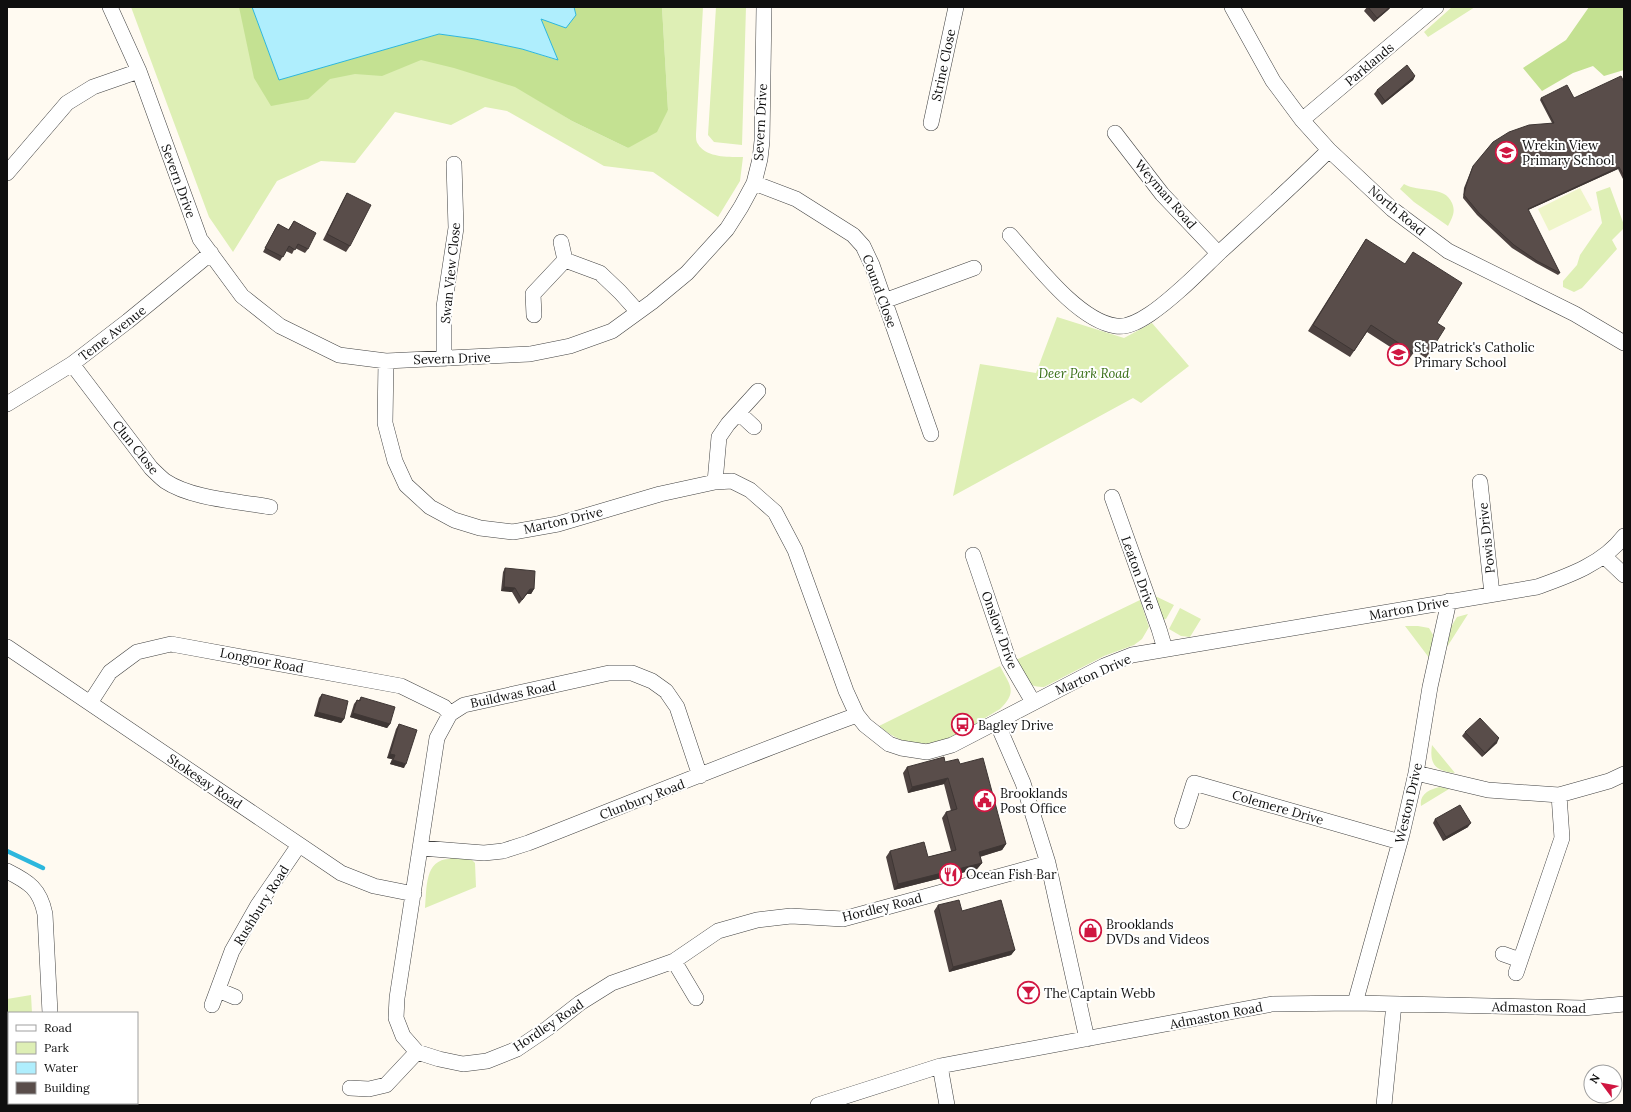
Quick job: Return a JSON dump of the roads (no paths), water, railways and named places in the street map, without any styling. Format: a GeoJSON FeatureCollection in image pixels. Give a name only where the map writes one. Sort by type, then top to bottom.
{"type":"FeatureCollection","features":[{"type":"Feature","properties":{"kind":"street","name":"Severn Drive"},"geometry":{"type":"LineString","coordinates":[[110,7],[139,71],[200,239],[242,296],[280,326],[339,355],[386,361],[530,354],[570,346],[612,331],[688,273],[727,229],[741,208],[754,183],[760,159],[762,141],[764,7]]}},
{"type":"Feature","properties":{"kind":"street","name":"Strine Close"},"geometry":{"type":"LineString","coordinates":[[930,123],[956,7]]}},
{"type":"Feature","properties":{"kind":"street","name":"North Road"},"geometry":{"type":"LineString","coordinates":[[1232,7],[1272,81],[1302,120],[1329,150],[1404,219],[1448,250],[1575,314],[1624,344]]}},
{"type":"Feature","properties":{"kind":"street","name":"Parklands"},"geometry":{"type":"LineString","coordinates":[[1302,120],[1432,8]]}},
{"type":"Feature","properties":{"kind":"street"},"geometry":{"type":"LineString","coordinates":[[7,173],[67,102],[93,87],[139,71]]}},
{"type":"Feature","properties":{"kind":"street","name":"Weyman Road"},"geometry":{"type":"LineString","coordinates":[[1115,133],[1162,194],[1218,253]]}},
{"type":"Feature","properties":{"kind":"street"},"geometry":{"type":"LineString","coordinates":[[1010,235],[1065,296],[1082,311],[1104,324],[1118,327],[1131,325],[1150,314],[1329,150]]}},
{"type":"Feature","properties":{"kind":"street","name":"Swan View Close"},"geometry":{"type":"LineString","coordinates":[[444,359],[444,307],[456,228],[454,164]]}},
{"type":"Feature","properties":{"kind":"street","name":"Cound Close"},"geometry":{"type":"LineString","coordinates":[[754,183],[796,199],[853,235],[862,246],[869,259],[931,434]]}},
{"type":"Feature","properties":{"kind":"street"},"geometry":{"type":"LineString","coordinates":[[561,242],[565,260]]}},
{"type":"Feature","properties":{"kind":"street","name":"Teme Avenue"},"geometry":{"type":"LineString","coordinates":[[7,404],[72,364],[128,322],[211,253]]}},
{"type":"Feature","properties":{"kind":"street"},"geometry":{"type":"LineString","coordinates":[[565,260],[600,272],[638,312]]}},
{"type":"Feature","properties":{"kind":"street"},"geometry":{"type":"LineString","coordinates":[[534,315],[532,294],[565,260]]}},
{"type":"Feature","properties":{"kind":"street"},"geometry":{"type":"LineString","coordinates":[[884,301],[974,268]]}},
{"type":"Feature","properties":{"kind":"street","name":"Marton Drive"},"geometry":{"type":"LineString","coordinates":[[386,361],[385,423],[395,461],[406,486],[430,507],[454,520],[480,528],[513,532],[558,524],[660,494],[715,482],[732,481],[750,490],[775,512],[795,550],[846,691],[857,715],[871,731],[889,744],[901,748],[927,752],[952,745],[1104,666],[1132,655],[1537,587],[1571,575],[1604,556],[1624,536]]}},
{"type":"Feature","properties":{"kind":"street","name":"Clun Close"},"geometry":{"type":"LineString","coordinates":[[72,364],[151,468],[164,480],[179,488],[207,496],[270,507]]}},
{"type":"Feature","properties":{"kind":"street"},"geometry":{"type":"LineString","coordinates":[[715,482],[719,437],[758,391]]}},
{"type":"Feature","properties":{"kind":"street"},"geometry":{"type":"LineString","coordinates":[[739,413],[754,427]]}},
{"type":"Feature","properties":{"kind":"street","name":"Powis Drive"},"geometry":{"type":"LineString","coordinates":[[1480,482],[1492,594]]}},
{"type":"Feature","properties":{"kind":"street","name":"Leaton Drive"},"geometry":{"type":"LineString","coordinates":[[1112,497],[1165,649]]}},
{"type":"Feature","properties":{"kind":"street","name":"Onslow Drive"},"geometry":{"type":"LineString","coordinates":[[973,555],[1009,661],[1033,702]]}},
{"type":"Feature","properties":{"kind":"street"},"geometry":{"type":"LineString","coordinates":[[1604,556],[1624,575]]}},
{"type":"Feature","properties":{"kind":"street","name":"Weston Drive"},"geometry":{"type":"LineString","coordinates":[[1355,1003],[1400,842],[1416,773],[1430,687],[1449,601]]}},
{"type":"Feature","properties":{"kind":"street","name":"Longnor Road"},"geometry":{"type":"LineString","coordinates":[[90,703],[110,672],[115,668],[137,652],[171,644],[401,686],[444,707],[450,714]]}},
{"type":"Feature","properties":{"kind":"street","name":"Stokesay Road"},"geometry":{"type":"LineString","coordinates":[[7,647],[341,873],[374,886],[414,894]]}},
{"type":"Feature","properties":{"kind":"street","name":"Buildwas Road"},"geometry":{"type":"LineString","coordinates":[[450,714],[464,705],[471,703],[609,673],[632,673],[652,681],[666,691],[677,707],[700,776]]}},
{"type":"Feature","properties":{"kind":"street"},"geometry":{"type":"LineString","coordinates":[[350,1088],[369,1089],[386,1085],[417,1052],[404,1036],[396,1018],[397,998],[437,738],[450,714]]}},
{"type":"Feature","properties":{"kind":"street","name":"Clunbury Road"},"geometry":{"type":"LineString","coordinates":[[421,848],[484,853],[503,851],[528,843],[700,776],[770,746],[857,715]]}},
{"type":"Feature","properties":{"kind":"street"},"geometry":{"type":"LineString","coordinates":[[996,723],[1023,783],[1048,863],[1087,1039]]}},
{"type":"Feature","properties":{"kind":"street"},"geometry":{"type":"LineString","coordinates":[[1416,773],[1488,790],[1560,795],[1609,781],[1624,774]]}},
{"type":"Feature","properties":{"kind":"street","name":"Colemere Drive"},"geometry":{"type":"LineString","coordinates":[[1182,821],[1194,783],[1400,842]]}},
{"type":"Feature","properties":{"kind":"street"},"geometry":{"type":"LineString","coordinates":[[1503,954],[1518,966],[1562,838],[1560,795]]}},
{"type":"Feature","properties":{"kind":"street","name":"Rushbury Road"},"geometry":{"type":"LineString","coordinates":[[212,1005],[232,951],[258,905],[299,845]]}},
{"type":"Feature","properties":{"kind":"street","name":"Hordley Road"},"geometry":{"type":"LineString","coordinates":[[417,1052],[462,1064],[487,1061],[517,1049],[548,1028],[580,1003],[612,983],[674,961],[718,931],[750,922],[791,916],[843,919],[1048,863]]}},
{"type":"Feature","properties":{"kind":"street"},"geometry":{"type":"LineString","coordinates":[[7,871],[28,883],[37,891],[43,902],[45,914],[50,1012]]}},
{"type":"Feature","properties":{"kind":"street"},"geometry":{"type":"LineString","coordinates":[[674,961],[696,998]]}},
{"type":"Feature","properties":{"kind":"street"},"geometry":{"type":"LineString","coordinates":[[218,990],[235,997]]}},
{"type":"Feature","properties":{"kind":"street","name":"Admaston Road"},"geometry":{"type":"LineString","coordinates":[[818,1105],[940,1066],[1272,1004],[1355,1003],[1583,1008],[1624,1004]]}},
{"type":"Feature","properties":{"kind":"street"},"geometry":{"type":"LineString","coordinates":[[1384,1105],[1394,1004]]}},
{"type":"Feature","properties":{"kind":"street"},"geometry":{"type":"LineString","coordinates":[[940,1066],[947,1105]]}},
{"type":"Feature","properties":{"kind":"water"},"geometry":{"type":"Polygon","coordinates":[[[252,7],[574,7],[576,15],[566,28],[541,19],[558,60],[522,49],[475,39],[439,34],[279,80],[252,7]]]}},
{"type":"Feature","properties":{"kind":"waterway"},"geometry":{"type":"LineString","coordinates":[[7,851],[43,868]]}},
{"type":"Feature","properties":{"kind":"place","name":"Wrekin View Primary School"},"geometry":{"type":"Point","coordinates":[1506,152]}},
{"type":"Feature","properties":{"kind":"place","name":"St Patrick's Catholic Primary School"},"geometry":{"type":"Point","coordinates":[1399,354]}},
{"type":"Feature","properties":{"kind":"place","name":"Bagley Drive"},"geometry":{"type":"Point","coordinates":[962,725]}},
{"type":"Feature","properties":{"kind":"place","name":"Brooklands Post Office"},"geometry":{"type":"Point","coordinates":[984,800]}},
{"type":"Feature","properties":{"kind":"place","name":"Ocean Fish Bar"},"geometry":{"type":"Point","coordinates":[950,874]}},
{"type":"Feature","properties":{"kind":"place","name":"Brooklands DVDs and Videos"},"geometry":{"type":"Point","coordinates":[1091,931]}},
{"type":"Feature","properties":{"kind":"place","name":"The Captain Webb"},"geometry":{"type":"Point","coordinates":[1028,993]}},
{"type":"Feature","properties":{"kind":"park label","name":"Deer Park Road"},"geometry":{"type":"Point","coordinates":[1084,373]}}]}
